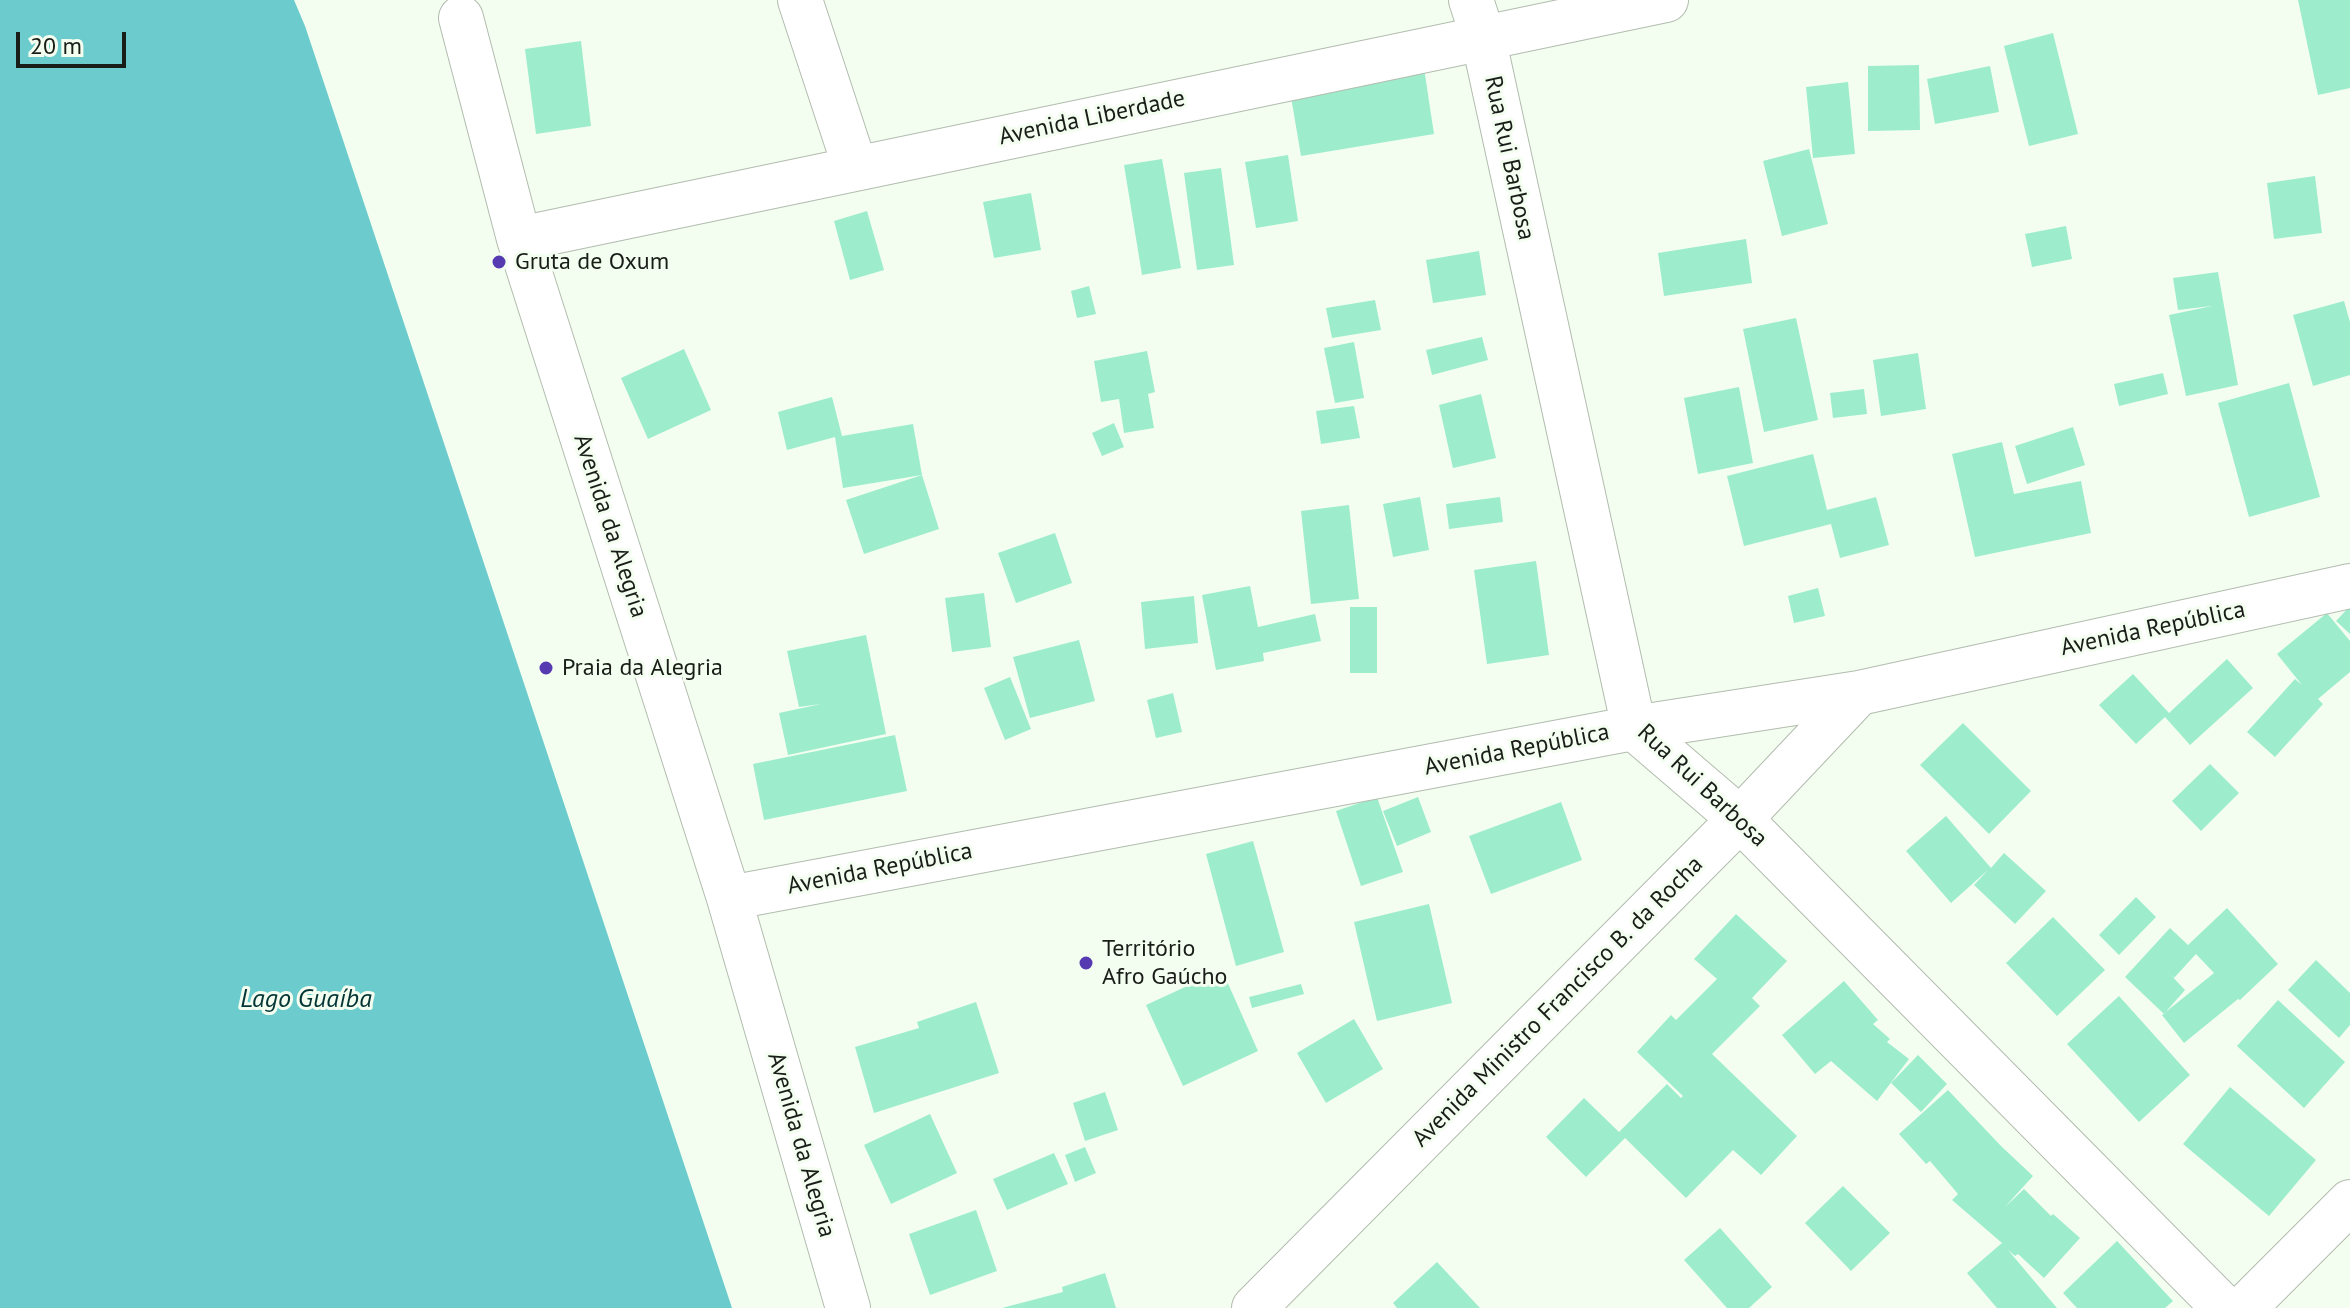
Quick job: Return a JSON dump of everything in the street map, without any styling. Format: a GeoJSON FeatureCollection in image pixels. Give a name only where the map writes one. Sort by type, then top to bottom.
{"type":"FeatureCollection","features":[{"type":"Feature","properties":{"kind":"street"},"geometry":{"type":"LineString","coordinates":[[800,0],[855,167]]}},
{"type":"Feature","properties":{"kind":"street","name":"Avenida Liberdade"},"geometry":{"type":"LineString","coordinates":[[519,239],[855,167],[1477,18],[1666,0]]}},
{"type":"Feature","properties":{"kind":"street","name":"Avenida da Alegria"},"geometry":{"type":"LineString","coordinates":[[461,18],[519,239],[729,898],[848,1308]]}},
{"type":"Feature","properties":{"kind":"street","name":"Rua Rui Barbosa"},"geometry":{"type":"LineString","coordinates":[[1477,18],[1634,728],[1740,819],[2224,1308]]}},
{"type":"Feature","properties":{"kind":"street","name":"Avenida República"},"geometry":{"type":"LineString","coordinates":[[729,898],[1634,728],[1859,693],[2350,586]]}},
{"type":"Feature","properties":{"kind":"street","name":"Avenida Ministro Francisco B. da Rocha"},"geometry":{"type":"LineString","coordinates":[[1254,1308],[1740,819],[1859,693]]}},
{"type":"Feature","properties":{"kind":"street"},"geometry":{"type":"LineString","coordinates":[[2244,1308],[2350,1202]]}},
{"type":"Feature","properties":{"kind":"water","name":"Lago Guaíba"},"geometry":{"type":"Polygon","coordinates":[[[0,0],[294,0],[732,1308],[0,1308],[0,0]]]}},
{"type":"Feature","properties":{"kind":"building"},"geometry":{"type":"Polygon","coordinates":[[[2298,0],[2350,0],[2350,88],[2318,95],[2298,0]]]}},
{"type":"Feature","properties":{"kind":"building"},"geometry":{"type":"Polygon","coordinates":[[[2053,33],[2078,134],[2029,146],[2004,46],[2053,33]]]}},
{"type":"Feature","properties":{"kind":"building"},"geometry":{"type":"Polygon","coordinates":[[[581,41],[591,126],[536,134],[525,49],[581,41]]]}},
{"type":"Feature","properties":{"kind":"building"},"geometry":{"type":"Polygon","coordinates":[[[1919,65],[1920,130],[1868,131],[1868,66],[1919,65]]]}},
{"type":"Feature","properties":{"kind":"building"},"geometry":{"type":"Polygon","coordinates":[[[1990,66],[1999,112],[1935,124],[1927,79],[1990,66]]]}},
{"type":"Feature","properties":{"kind":"building"},"geometry":{"type":"Polygon","coordinates":[[[1424,68],[1434,134],[1301,156],[1290,91],[1424,68]]]}},
{"type":"Feature","properties":{"kind":"building"},"geometry":{"type":"Polygon","coordinates":[[[1848,82],[1855,154],[1813,158],[1806,87],[1848,82]]]}},
{"type":"Feature","properties":{"kind":"building"},"geometry":{"type":"Polygon","coordinates":[[[1809,149],[1828,224],[1782,236],[1763,161],[1809,149]]]}},
{"type":"Feature","properties":{"kind":"building"},"geometry":{"type":"Polygon","coordinates":[[[1288,155],[1298,221],[1256,228],[1245,162],[1288,155]]]}},
{"type":"Feature","properties":{"kind":"building"},"geometry":{"type":"Polygon","coordinates":[[[1162,159],[1181,268],[1142,275],[1124,165],[1162,159]]]}},
{"type":"Feature","properties":{"kind":"building"},"geometry":{"type":"Polygon","coordinates":[[[1221,168],[1234,265],[1197,270],[1184,173],[1221,168]]]}},
{"type":"Feature","properties":{"kind":"building"},"geometry":{"type":"Polygon","coordinates":[[[2315,176],[2322,233],[2274,239],[2267,183],[2315,176]]]}},
{"type":"Feature","properties":{"kind":"building"},"geometry":{"type":"Polygon","coordinates":[[[1031,193],[1041,250],[994,258],[983,202],[1031,193]]]}},
{"type":"Feature","properties":{"kind":"building"},"geometry":{"type":"Polygon","coordinates":[[[867,211],[884,270],[850,280],[834,221],[867,211]]]}},
{"type":"Feature","properties":{"kind":"building"},"geometry":{"type":"Polygon","coordinates":[[[2066,226],[2072,259],[2032,267],[2025,234],[2066,226]]]}},
{"type":"Feature","properties":{"kind":"building"},"geometry":{"type":"Polygon","coordinates":[[[1746,239],[1752,283],[1664,296],[1658,253],[1746,239]]]}},
{"type":"Feature","properties":{"kind":"building"},"geometry":{"type":"Polygon","coordinates":[[[1479,251],[1486,295],[1433,303],[1426,260],[1479,251]]]}},
{"type":"Feature","properties":{"kind":"building"},"geometry":{"type":"Polygon","coordinates":[[[2218,272],[2238,385],[2186,396],[2169,315],[2212,306],[2178,310],[2173,278],[2218,272]]]}},
{"type":"Feature","properties":{"kind":"building"},"geometry":{"type":"Polygon","coordinates":[[[1089,286],[1096,314],[1077,318],[1071,291],[1089,286]]]}},
{"type":"Feature","properties":{"kind":"building"},"geometry":{"type":"Polygon","coordinates":[[[1375,300],[1381,330],[1332,338],[1326,308],[1375,300]]]}},
{"type":"Feature","properties":{"kind":"building"},"geometry":{"type":"Polygon","coordinates":[[[2344,301],[2350,322],[2350,375],[2313,386],[2293,315],[2344,301]]]}},
{"type":"Feature","properties":{"kind":"building"},"geometry":{"type":"Polygon","coordinates":[[[1796,318],[1818,420],[1764,432],[1743,329],[1796,318]]]}},
{"type":"Feature","properties":{"kind":"building"},"geometry":{"type":"Polygon","coordinates":[[[1482,337],[1488,360],[1432,375],[1426,350],[1482,337]]]}},
{"type":"Feature","properties":{"kind":"building"},"geometry":{"type":"Polygon","coordinates":[[[1354,342],[1364,398],[1335,403],[1324,348],[1354,342]]]}},
{"type":"Feature","properties":{"kind":"building"},"geometry":{"type":"Polygon","coordinates":[[[684,349],[711,410],[648,439],[621,378],[684,349]]]}},
{"type":"Feature","properties":{"kind":"building"},"geometry":{"type":"Polygon","coordinates":[[[1147,351],[1155,392],[1148,394],[1154,428],[1124,433],[1119,399],[1101,402],[1094,361],[1147,351]]]}},
{"type":"Feature","properties":{"kind":"building"},"geometry":{"type":"Polygon","coordinates":[[[1918,353],[1926,409],[1881,416],[1873,360],[1918,353]]]}},
{"type":"Feature","properties":{"kind":"building"},"geometry":{"type":"Polygon","coordinates":[[[2163,373],[2168,394],[2119,406],[2114,384],[2163,373]]]}},
{"type":"Feature","properties":{"kind":"building"},"geometry":{"type":"Polygon","coordinates":[[[2289,383],[2320,497],[2249,517],[2218,403],[2289,383]]]}},
{"type":"Feature","properties":{"kind":"building"},"geometry":{"type":"Polygon","coordinates":[[[1739,387],[1753,463],[1698,474],[1684,398],[1739,387]]]}},
{"type":"Feature","properties":{"kind":"building"},"geometry":{"type":"Polygon","coordinates":[[[1864,389],[1867,414],[1833,418],[1830,393],[1864,389]]]}},
{"type":"Feature","properties":{"kind":"building"},"geometry":{"type":"Polygon","coordinates":[[[1481,394],[1496,458],[1453,468],[1439,405],[1481,394]]]}},
{"type":"Feature","properties":{"kind":"building"},"geometry":{"type":"Polygon","coordinates":[[[832,397],[842,436],[913,424],[922,475],[843,488],[835,437],[787,450],[778,412],[832,397]]]}},
{"type":"Feature","properties":{"kind":"building"},"geometry":{"type":"Polygon","coordinates":[[[1354,406],[1360,438],[1321,444],[1316,411],[1354,406]]]}},
{"type":"Feature","properties":{"kind":"building"},"geometry":{"type":"Polygon","coordinates":[[[1114,423],[1124,447],[1102,456],[1092,433],[1114,423]]]}},
{"type":"Feature","properties":{"kind":"building"},"geometry":{"type":"Polygon","coordinates":[[[2073,427],[2085,465],[2027,484],[2015,446],[2073,427]]]}},
{"type":"Feature","properties":{"kind":"building"},"geometry":{"type":"Polygon","coordinates":[[[2002,442],[2014,494],[2081,481],[2091,533],[1975,557],[1952,454],[2002,442]]]}},
{"type":"Feature","properties":{"kind":"building"},"geometry":{"type":"Polygon","coordinates":[[[1813,454],[1827,510],[1876,497],[1889,545],[1840,558],[1831,524],[1744,546],[1727,476],[1813,454]]]}},
{"type":"Feature","properties":{"kind":"building"},"geometry":{"type":"Polygon","coordinates":[[[922,475],[939,529],[864,554],[846,500],[922,475]]]}},
{"type":"Feature","properties":{"kind":"building"},"geometry":{"type":"Polygon","coordinates":[[[1420,497],[1429,550],[1393,557],[1383,504],[1420,497]]]}},
{"type":"Feature","properties":{"kind":"building"},"geometry":{"type":"Polygon","coordinates":[[[1500,497],[1503,522],[1449,529],[1446,504],[1500,497]]]}},
{"type":"Feature","properties":{"kind":"building"},"geometry":{"type":"Polygon","coordinates":[[[1349,505],[1359,599],[1311,604],[1301,511],[1349,505]]]}},
{"type":"Feature","properties":{"kind":"building"},"geometry":{"type":"Polygon","coordinates":[[[1055,533],[1072,583],[1016,603],[998,553],[1055,533]]]}},
{"type":"Feature","properties":{"kind":"building"},"geometry":{"type":"Polygon","coordinates":[[[1536,561],[1549,655],[1487,664],[1474,570],[1536,561]]]}},
{"type":"Feature","properties":{"kind":"building"},"geometry":{"type":"Polygon","coordinates":[[[1250,586],[1258,627],[1315,614],[1321,641],[1263,653],[1264,661],[1216,670],[1202,595],[1250,586]]]}},
{"type":"Feature","properties":{"kind":"building"},"geometry":{"type":"Polygon","coordinates":[[[1818,588],[1825,616],[1794,623],[1788,596],[1818,588]]]}},
{"type":"Feature","properties":{"kind":"building"},"geometry":{"type":"Polygon","coordinates":[[[984,593],[991,647],[952,652],[945,598],[984,593]]]}},
{"type":"Feature","properties":{"kind":"building"},"geometry":{"type":"Polygon","coordinates":[[[1194,596],[1198,643],[1145,649],[1141,602],[1194,596]]]}},
{"type":"Feature","properties":{"kind":"building"},"geometry":{"type":"Polygon","coordinates":[[[2350,606],[2350,634],[2336,621],[2350,606]]]}},
{"type":"Feature","properties":{"kind":"building"},"geometry":{"type":"Polygon","coordinates":[[[1350,607],[1377,607],[1377,673],[1350,673],[1350,607]]]}},
{"type":"Feature","properties":{"kind":"building"},"geometry":{"type":"Polygon","coordinates":[[[2327,613],[2350,641],[2350,672],[2318,699],[2323,704],[2275,757],[2247,732],[2295,679],[2302,685],[2277,654],[2327,613]]]}},
{"type":"Feature","properties":{"kind":"building"},"geometry":{"type":"Polygon","coordinates":[[[866,635],[886,734],[788,755],[779,713],[821,704],[799,707],[787,651],[866,635]]]}},
{"type":"Feature","properties":{"kind":"building"},"geometry":{"type":"Polygon","coordinates":[[[1079,640],[1095,701],[1030,718],[1013,657],[1079,640]]]}},
{"type":"Feature","properties":{"kind":"building"},"geometry":{"type":"Polygon","coordinates":[[[2227,659],[2253,688],[2190,745],[2165,717],[2136,744],[2099,705],[2133,674],[2169,713],[2227,659]]]}},
{"type":"Feature","properties":{"kind":"building"},"geometry":{"type":"Polygon","coordinates":[[[1010,677],[1031,729],[1005,740],[984,688],[1010,677]]]}},
{"type":"Feature","properties":{"kind":"building"},"geometry":{"type":"Polygon","coordinates":[[[1173,693],[1182,732],[1156,738],[1147,700],[1173,693]]]}},
{"type":"Feature","properties":{"kind":"building"},"geometry":{"type":"Polygon","coordinates":[[[1963,723],[2031,791],[1989,834],[1920,765],[1963,723]]]}},
{"type":"Feature","properties":{"kind":"building"},"geometry":{"type":"Polygon","coordinates":[[[895,735],[907,791],[764,820],[753,764],[895,735]]]}},
{"type":"Feature","properties":{"kind":"building"},"geometry":{"type":"Polygon","coordinates":[[[2210,764],[2239,793],[2201,831],[2172,801],[2210,764]]]}},
{"type":"Feature","properties":{"kind":"building"},"geometry":{"type":"Polygon","coordinates":[[[1377,797],[1403,872],[1361,886],[1336,811],[1377,797]]]}},
{"type":"Feature","properties":{"kind":"building"},"geometry":{"type":"Polygon","coordinates":[[[1418,797],[1431,832],[1397,846],[1383,811],[1418,797]]]}},
{"type":"Feature","properties":{"kind":"building"},"geometry":{"type":"Polygon","coordinates":[[[1561,802],[1582,860],[1491,894],[1469,836],[1561,802]]]}},
{"type":"Feature","properties":{"kind":"building"},"geometry":{"type":"Polygon","coordinates":[[[1946,816],[1991,868],[2004,853],[2046,891],[2015,924],[1974,885],[1988,870],[1951,903],[1906,851],[1946,816]]]}},
{"type":"Feature","properties":{"kind":"building"},"geometry":{"type":"Polygon","coordinates":[[[1253,841],[1284,952],[1236,966],[1206,854],[1253,841]]]}},
{"type":"Feature","properties":{"kind":"building"},"geometry":{"type":"Polygon","coordinates":[[[2136,897],[2156,917],[2119,955],[2099,935],[2136,897]]]}},
{"type":"Feature","properties":{"kind":"building"},"geometry":{"type":"Polygon","coordinates":[[[1429,904],[1452,1003],[1377,1021],[1354,922],[1429,904]]]}},
{"type":"Feature","properties":{"kind":"building"},"geometry":{"type":"Polygon","coordinates":[[[2227,908],[2278,964],[2240,1000],[2184,1043],[2164,1014],[2125,977],[2170,928],[2188,945],[2227,908]],[[2196,954],[2174,978],[2167,971],[2185,990],[2166,1012],[2214,973],[2196,954]]]}},
{"type":"Feature","properties":{"kind":"building"},"geometry":{"type":"Polygon","coordinates":[[[1736,914],[1787,961],[1752,998],[1760,1006],[1712,1054],[1797,1136],[1761,1175],[1733,1150],[1686,1198],[1625,1138],[1586,1177],[1546,1137],[1584,1098],[1619,1132],[1667,1084],[1681,1098],[1683,1096],[1637,1052],[1671,1015],[1676,1020],[1717,979],[1694,959],[1736,914]]]}},
{"type":"Feature","properties":{"kind":"building"},"geometry":{"type":"Polygon","coordinates":[[[2053,917],[2105,970],[2057,1016],[2006,963],[2053,917]]]}},
{"type":"Feature","properties":{"kind":"building"},"geometry":{"type":"Polygon","coordinates":[[[2316,960],[2350,993],[2350,1025],[2339,1038],[2288,990],[2316,960]]]}},
{"type":"Feature","properties":{"kind":"building"},"geometry":{"type":"Polygon","coordinates":[[[1222,970],[1258,1051],[1183,1086],[1146,1005],[1222,970]]]}},
{"type":"Feature","properties":{"kind":"building"},"geometry":{"type":"Polygon","coordinates":[[[1844,981],[1878,1020],[1873,1024],[1890,1039],[1887,1042],[1909,1059],[1877,1101],[1831,1061],[1815,1074],[1782,1035],[1844,981]]]}},
{"type":"Feature","properties":{"kind":"building"},"geometry":{"type":"Polygon","coordinates":[[[1301,984],[1304,994],[1252,1008],[1249,997],[1301,984]]]}},
{"type":"Feature","properties":{"kind":"building"},"geometry":{"type":"Polygon","coordinates":[[[2119,996],[2190,1075],[2139,1122],[2067,1044],[2119,996]]]}},
{"type":"Feature","properties":{"kind":"building"},"geometry":{"type":"Polygon","coordinates":[[[2278,1000],[2345,1062],[2304,1108],[2237,1046],[2278,1000]]]}},
{"type":"Feature","properties":{"kind":"building"},"geometry":{"type":"Polygon","coordinates":[[[976,1002],[999,1073],[874,1113],[855,1047],[919,1028],[917,1022],[976,1002]]]}},
{"type":"Feature","properties":{"kind":"building"},"geometry":{"type":"Polygon","coordinates":[[[1354,1019],[1383,1069],[1326,1103],[1297,1053],[1354,1019]]]}},
{"type":"Feature","properties":{"kind":"building"},"geometry":{"type":"Polygon","coordinates":[[[1918,1055],[1947,1084],[1921,1112],[1891,1083],[1918,1055]]]}},
{"type":"Feature","properties":{"kind":"building"},"geometry":{"type":"Polygon","coordinates":[[[2230,1087],[2316,1160],[2269,1216],[2183,1144],[2230,1087]]]}},
{"type":"Feature","properties":{"kind":"building"},"geometry":{"type":"Polygon","coordinates":[[[1948,1090],[2033,1176],[2005,1207],[2024,1189],[2051,1216],[2053,1214],[2080,1238],[2044,1278],[2018,1254],[2015,1256],[2008,1250],[2057,1308],[1997,1308],[1967,1273],[2002,1243],[1952,1200],[1958,1194],[1930,1161],[1926,1164],[1899,1134],[1948,1090]]]}},
{"type":"Feature","properties":{"kind":"building"},"geometry":{"type":"Polygon","coordinates":[[[1105,1092],[1118,1130],[1085,1141],[1073,1103],[1105,1092]]]}},
{"type":"Feature","properties":{"kind":"building"},"geometry":{"type":"Polygon","coordinates":[[[930,1114],[957,1173],[891,1204],[864,1145],[930,1114]]]}},
{"type":"Feature","properties":{"kind":"building"},"geometry":{"type":"Polygon","coordinates":[[[1085,1147],[1096,1173],[1075,1182],[1065,1155],[1085,1147]]]}},
{"type":"Feature","properties":{"kind":"building"},"geometry":{"type":"Polygon","coordinates":[[[1054,1153],[1068,1184],[1007,1210],[993,1179],[1054,1153]]]}},
{"type":"Feature","properties":{"kind":"building"},"geometry":{"type":"Polygon","coordinates":[[[1843,1186],[1890,1233],[1851,1271],[1805,1223],[1843,1186]]]}},
{"type":"Feature","properties":{"kind":"building"},"geometry":{"type":"Polygon","coordinates":[[[976,1210],[997,1271],[930,1295],[909,1234],[976,1210]]]}},
{"type":"Feature","properties":{"kind":"building"},"geometry":{"type":"Polygon","coordinates":[[[1720,1228],[1772,1287],[1749,1308],[1727,1308],[1684,1260],[1720,1228]]]}},
{"type":"Feature","properties":{"kind":"building"},"geometry":{"type":"Polygon","coordinates":[[[2117,1241],[2173,1301],[2165,1308],[2077,1308],[2063,1293],[2117,1241]]]}},
{"type":"Feature","properties":{"kind":"building"},"geometry":{"type":"Polygon","coordinates":[[[1437,1262],[1480,1308],[1397,1308],[1393,1303],[1437,1262]]]}},
{"type":"Feature","properties":{"kind":"building"},"geometry":{"type":"Polygon","coordinates":[[[1105,1273],[1116,1308],[1002,1308],[1063,1292],[1062,1287],[1105,1273]]]}},
{"type":"Feature","properties":{"kind":"place","name":"Gruta de Oxum"},"geometry":{"type":"Point","coordinates":[499,262]}},
{"type":"Feature","properties":{"kind":"place","name":"Praia da Alegria"},"geometry":{"type":"Point","coordinates":[546,668]}},
{"type":"Feature","properties":{"kind":"place","name":"Território Afro Gaúcho"},"geometry":{"type":"Point","coordinates":[1086,963]}}]}
